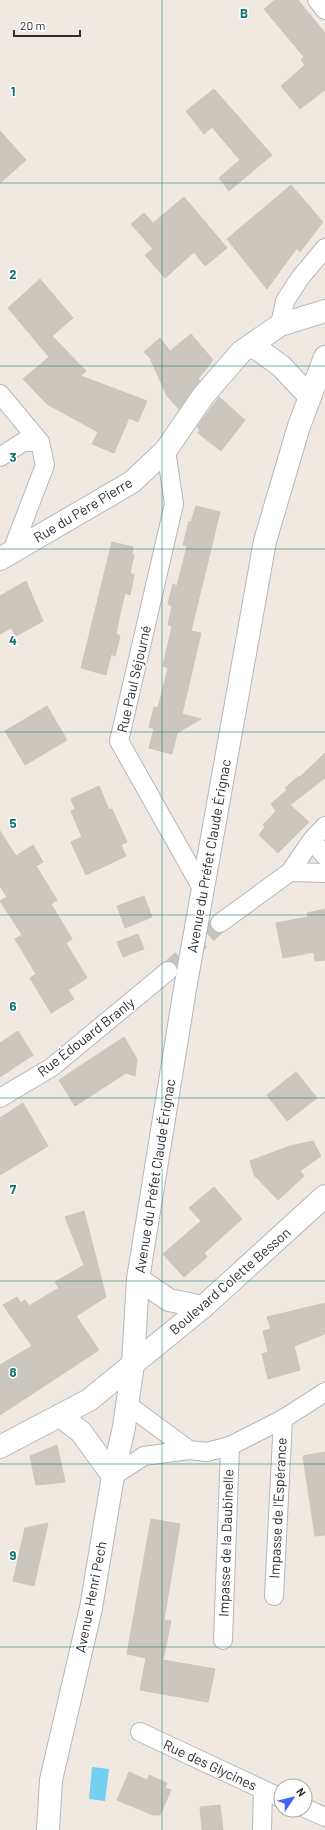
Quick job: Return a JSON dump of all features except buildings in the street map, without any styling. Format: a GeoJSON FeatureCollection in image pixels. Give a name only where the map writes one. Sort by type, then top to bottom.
{"type":"FeatureCollection","features":[{"type":"Feature","properties":{"kind":"street"},"geometry":{"type":"LineString","coordinates":[[317,0],[325,10]]}},
{"type":"Feature","properties":{"kind":"street"},"geometry":{"type":"LineString","coordinates":[[280,325],[285,302],[300,278],[325,248]]}},
{"type":"Feature","properties":{"kind":"street","name":"Rue du Père Pierre"},"geometry":{"type":"LineString","coordinates":[[6,555],[132,482],[166,450],[203,396],[241,352],[280,325],[325,311]]}},
{"type":"Feature","properties":{"kind":"street"},"geometry":{"type":"LineString","coordinates":[[252,345],[281,366],[310,397]]}},
{"type":"Feature","properties":{"kind":"street","name":"Avenue du Préfet Claude Érignac"},"geometry":{"type":"LineString","coordinates":[[133,1364],[138,1278],[185,989],[265,541],[299,426],[325,357]]}},
{"type":"Feature","properties":{"kind":"street"},"geometry":{"type":"LineString","coordinates":[[0,394],[40,442],[45,465],[6,555]]}},
{"type":"Feature","properties":{"kind":"street"},"geometry":{"type":"LineString","coordinates":[[0,457],[23,442],[40,442]]}},
{"type":"Feature","properties":{"kind":"street","name":"Rue Paul Séjourné"},"geometry":{"type":"LineString","coordinates":[[166,450],[174,504],[119,741],[203,890]]}},
{"type":"Feature","properties":{"kind":"street"},"geometry":{"type":"LineString","coordinates":[[220,923],[290,872],[312,840],[325,826]]}},
{"type":"Feature","properties":{"kind":"street"},"geometry":{"type":"LineString","coordinates":[[312,840],[325,856]]}},
{"type":"Feature","properties":{"kind":"street"},"geometry":{"type":"LineString","coordinates":[[290,872],[325,873]]}},
{"type":"Feature","properties":{"kind":"street","name":"Rue Édouard Branly"},"geometry":{"type":"LineString","coordinates":[[0,1098],[52,1067],[168,971]]}},
{"type":"Feature","properties":{"kind":"street","name":"Boulevard Colette Besson"},"geometry":{"type":"LineString","coordinates":[[89,1400],[203,1307],[325,1196]]}},
{"type":"Feature","properties":{"kind":"street"},"geometry":{"type":"LineString","coordinates":[[138,1278],[169,1300],[203,1307]]}},
{"type":"Feature","properties":{"kind":"street","name":"Avenue Henri Pech"},"geometry":{"type":"LineString","coordinates":[[48,1830],[51,1780],[91,1608],[113,1476],[128,1405],[133,1364]]}},
{"type":"Feature","properties":{"kind":"street"},"geometry":{"type":"LineString","coordinates":[[60,1416],[81,1432],[113,1476],[144,1456],[189,1450],[207,1452],[230,1446],[283,1419],[325,1392]]}},
{"type":"Feature","properties":{"kind":"street"},"geometry":{"type":"LineString","coordinates":[[0,1447],[89,1400],[106,1396],[117,1399],[128,1405],[189,1450]]}},
{"type":"Feature","properties":{"kind":"street","name":"Impasse de l'Espérance"},"geometry":{"type":"LineString","coordinates":[[274,1596],[283,1419]]}},
{"type":"Feature","properties":{"kind":"street","name":"Impasse de la Daubinelle"},"geometry":{"type":"LineString","coordinates":[[223,1640],[230,1446]]}},
{"type":"Feature","properties":{"kind":"street","name":"Rue des Glycines"},"geometry":{"type":"LineString","coordinates":[[140,1732],[273,1794]]}},
{"type":"Feature","properties":{"kind":"street"},"geometry":{"type":"LineString","coordinates":[[262,1830],[263,1790]]}},
{"type":"Feature","properties":{"kind":"street"},"geometry":{"type":"LineString","coordinates":[[313,1812],[325,1817]]}},
{"type":"Feature","properties":{"kind":"water"},"geometry":{"type":"Polygon","coordinates":[[[92,1767],[109,1769],[105,1801],[89,1799],[92,1767]]]}},
{"type":"Feature","properties":{"kind":"tunnel"},"geometry":{"type":"LineString","coordinates":[[168,971],[220,923]]}}]}
